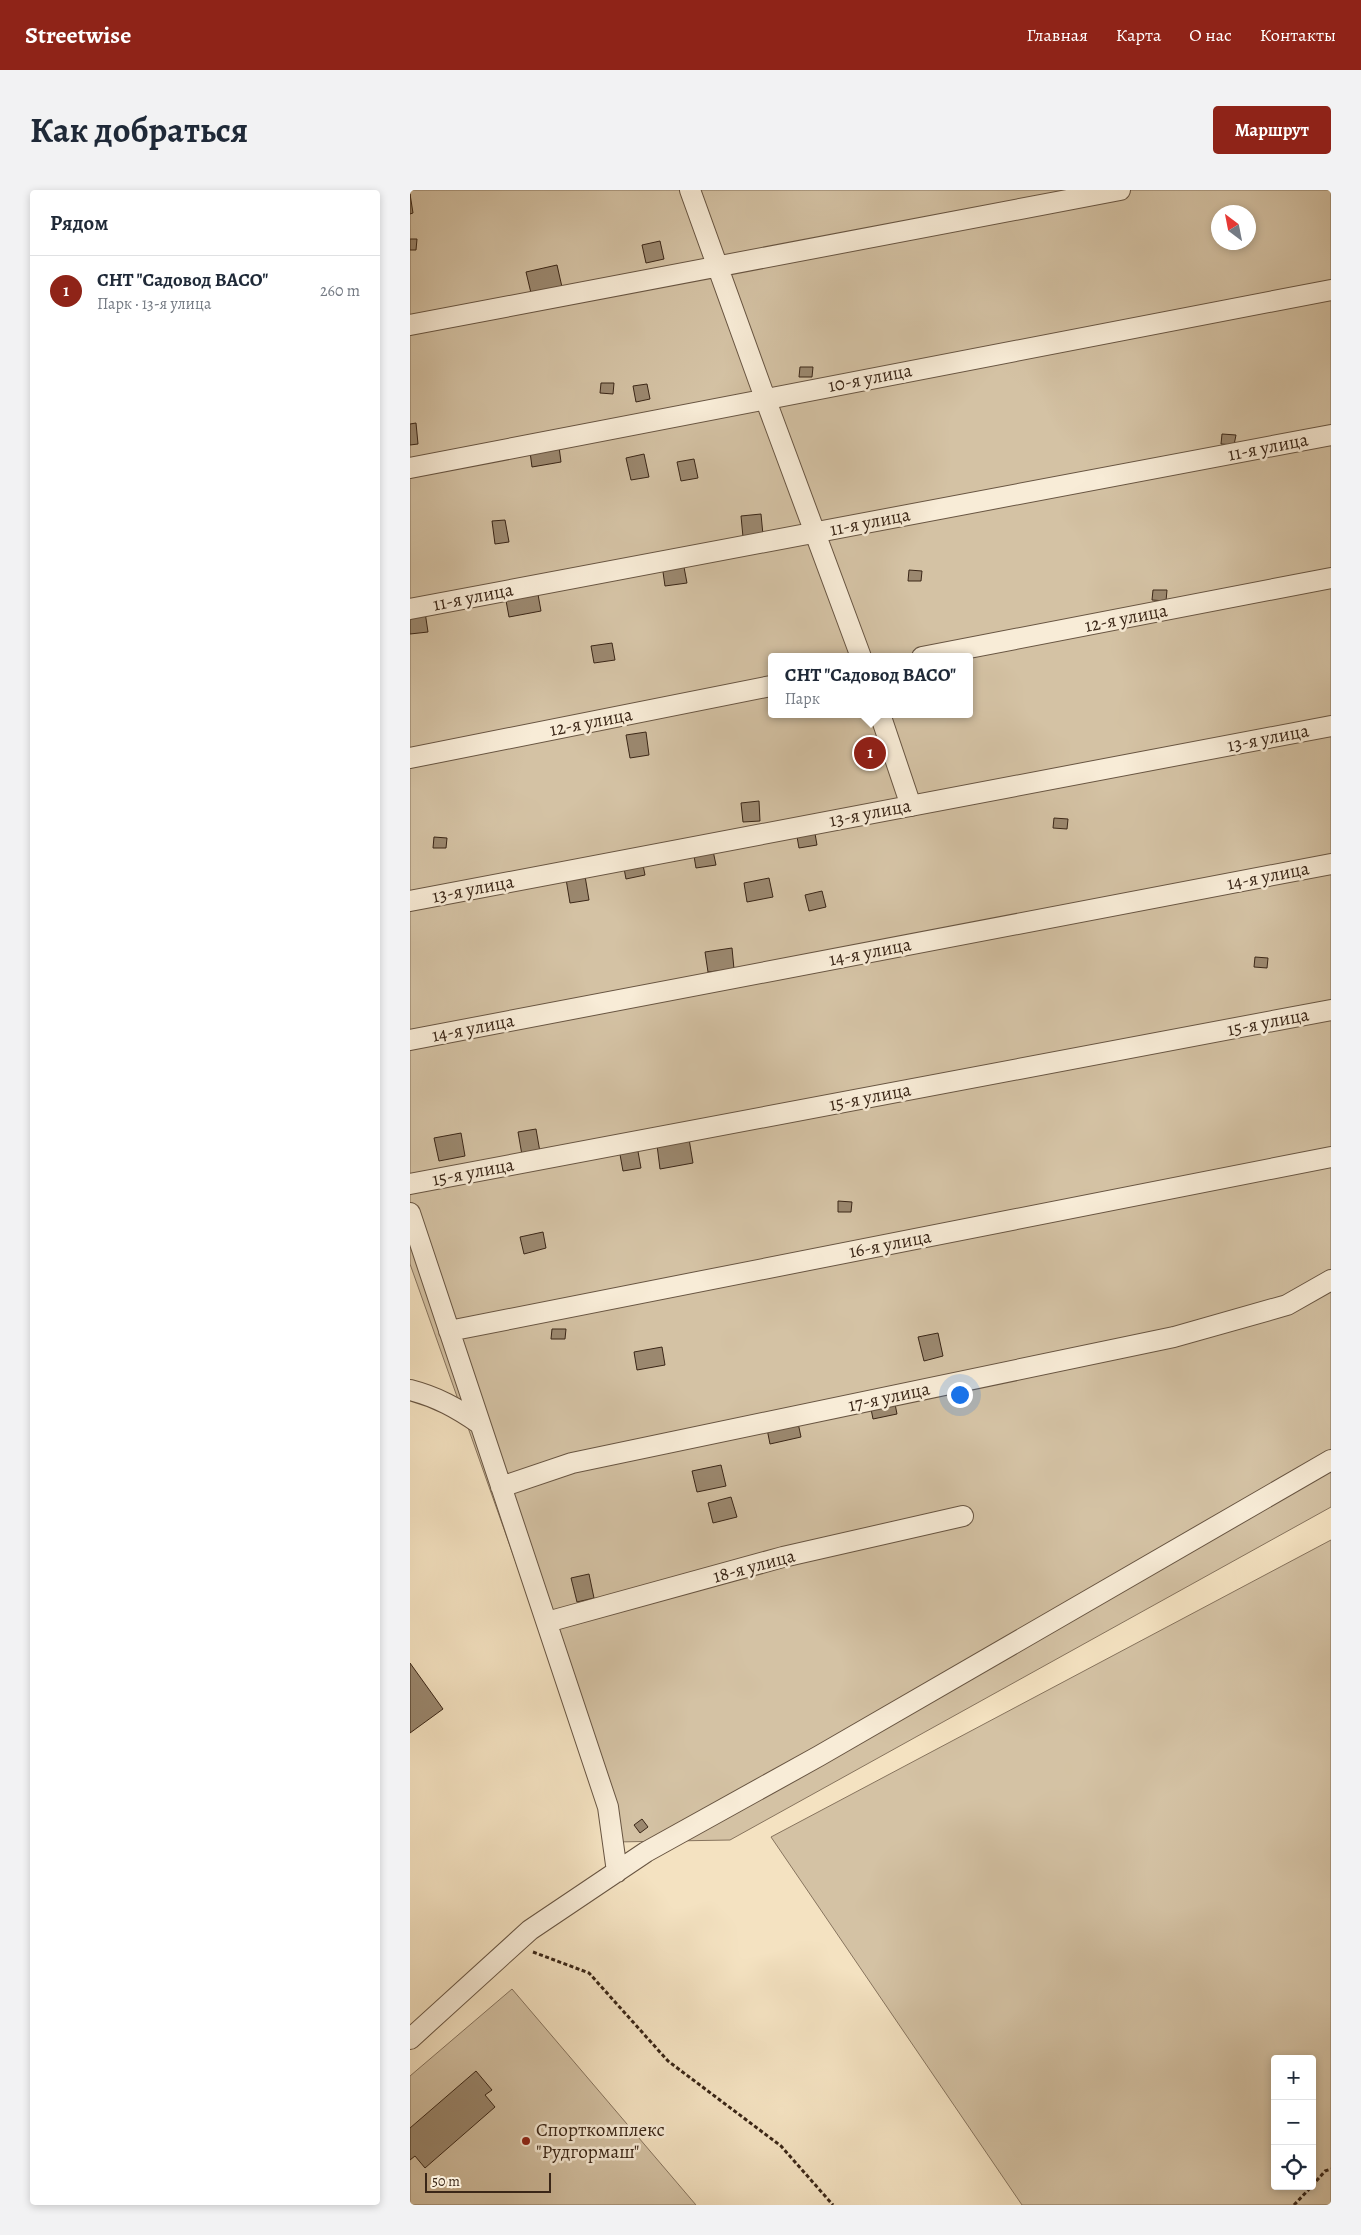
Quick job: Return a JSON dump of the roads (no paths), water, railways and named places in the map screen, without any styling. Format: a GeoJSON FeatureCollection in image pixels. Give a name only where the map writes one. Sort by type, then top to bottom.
{"type":"FeatureCollection","features":[{"type":"Feature","properties":{"kind":"street"},"geometry":{"type":"LineString","coordinates":[[690,190],[859,653]]}},
{"type":"Feature","properties":{"kind":"street"},"geometry":{"type":"LineString","coordinates":[[410,326],[1120,190]]}},
{"type":"Feature","properties":{"kind":"street","name":"10-я улица"},"geometry":{"type":"LineString","coordinates":[[410,468],[1331,290]]}},
{"type":"Feature","properties":{"kind":"street","name":"11-я улица"},"geometry":{"type":"LineString","coordinates":[[410,609],[1331,435]]}},
{"type":"Feature","properties":{"kind":"street","name":"12-я улица"},"geometry":{"type":"LineString","coordinates":[[943,653],[1331,578]]}},
{"type":"Feature","properties":{"kind":"street","name":"12-я улица"},"geometry":{"type":"LineString","coordinates":[[410,758],[768,687]]}},
{"type":"Feature","properties":{"kind":"street"},"geometry":{"type":"LineString","coordinates":[[881,718],[911,806]]}},
{"type":"Feature","properties":{"kind":"street","name":"13-я улица"},"geometry":{"type":"LineString","coordinates":[[410,900],[1331,726]]}},
{"type":"Feature","properties":{"kind":"street","name":"14-я улица"},"geometry":{"type":"LineString","coordinates":[[410,1040],[1331,864]]}},
{"type":"Feature","properties":{"kind":"street","name":"15-я улица"},"geometry":{"type":"LineString","coordinates":[[410,1184],[1331,1010]]}},
{"type":"Feature","properties":{"kind":"street","name":"16-я улица"},"geometry":{"type":"LineString","coordinates":[[450,1331],[1331,1157]]}},
{"type":"Feature","properties":{"kind":"street"},"geometry":{"type":"LineString","coordinates":[[410,1213],[608,1807],[617,1872]]}},
{"type":"Feature","properties":{"kind":"street","name":"17-я улица"},"geometry":{"type":"LineString","coordinates":[[502,1487],[572,1463],[1174,1337],[1287,1305],[1331,1280]]}},
{"type":"Feature","properties":{"kind":"street"},"geometry":{"type":"LineString","coordinates":[[410,1390],[430,1395],[453,1405],[480,1424]]}},
{"type":"Feature","properties":{"kind":"street"},"geometry":{"type":"LineString","coordinates":[[410,2039],[530,1930],[646,1852],[819,1756],[1331,1460]]}},
{"type":"Feature","properties":{"kind":"street","name":"18-я улица"},"geometry":{"type":"LineString","coordinates":[[547,1622],[783,1558],[964,1516]]}},
{"type":"Feature","properties":{"kind":"place","name":"СНТ \"Садовод ВАСО\""},"geometry":{"type":"Point","coordinates":[870,753]}},
{"type":"Feature","properties":{"kind":"place","name":"Спорткомплекс \"Рудгормаш\""},"geometry":{"type":"Point","coordinates":[526,2141]}}]}
